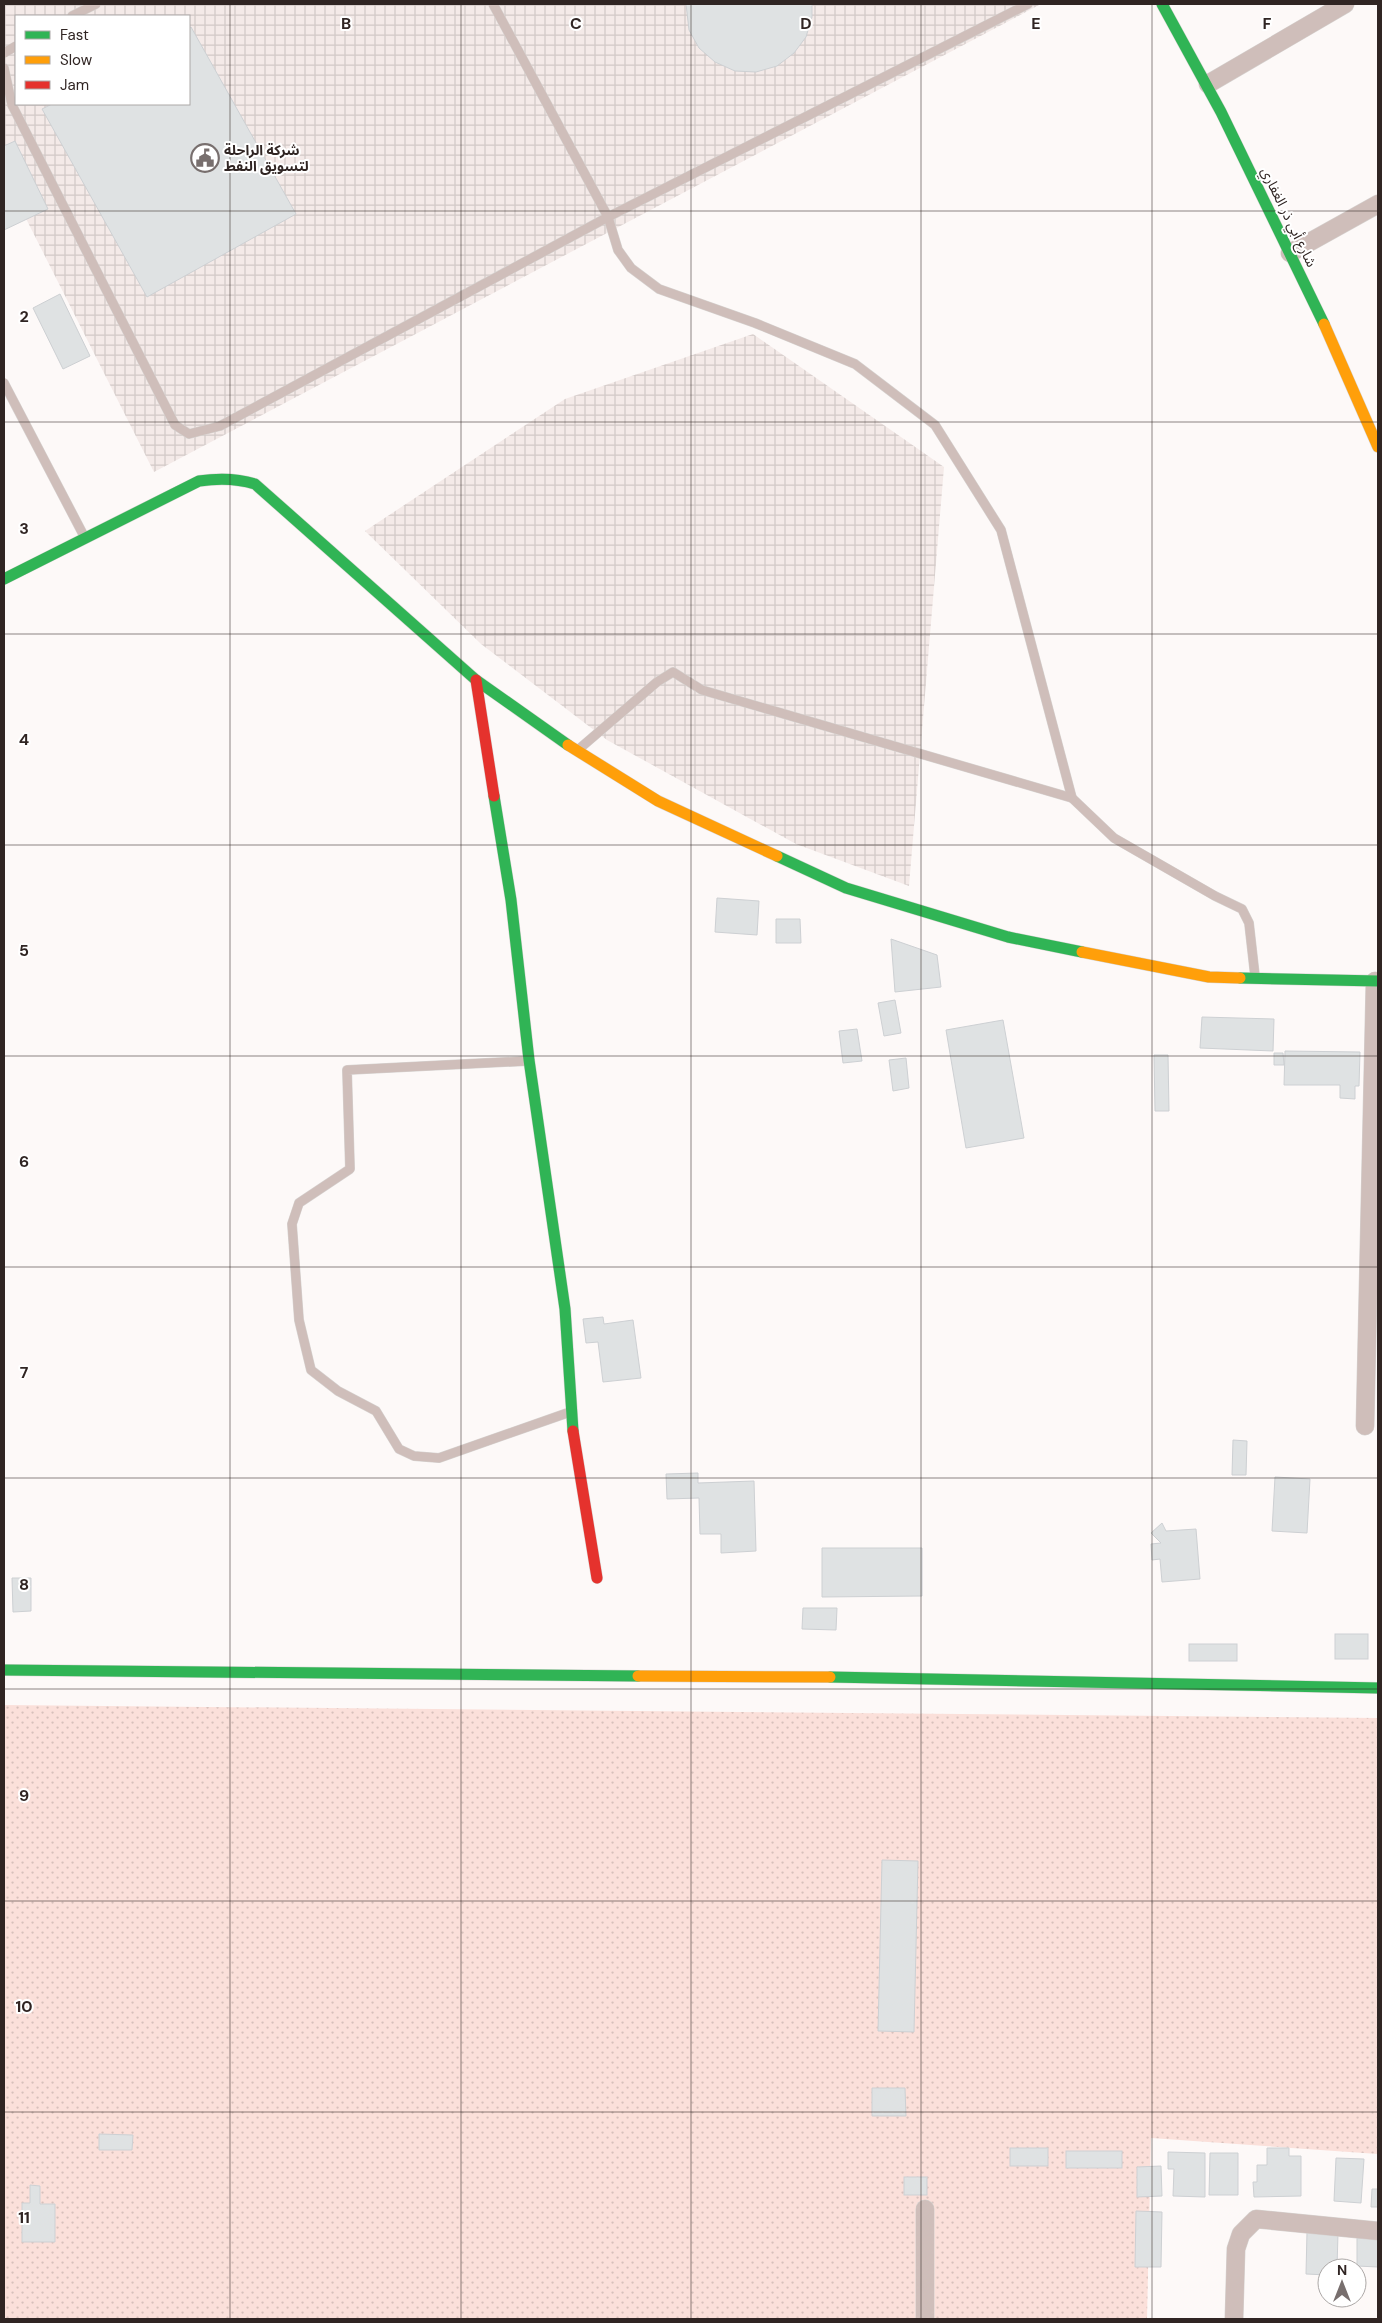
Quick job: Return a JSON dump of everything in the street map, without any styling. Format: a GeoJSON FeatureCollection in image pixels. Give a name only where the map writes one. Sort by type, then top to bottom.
{"type":"FeatureCollection","features":[{"type":"Feature","properties":{"kind":"street","name":"شارع أبي ذر الغفاري"},"geometry":{"type":"LineString","coordinates":[[1162,4],[1208,84],[1290,252],[1353,384],[1378,447]]}},
{"type":"Feature","properties":{"kind":"street"},"geometry":{"type":"LineString","coordinates":[[1208,84],[1345,4]]}},
{"type":"Feature","properties":{"kind":"street"},"geometry":{"type":"LineString","coordinates":[[1290,252],[1378,204]]}},
{"type":"Feature","properties":{"kind":"street"},"geometry":{"type":"LineString","coordinates":[[4,579],[199,481],[218,477],[236,478],[255,484],[476,680],[577,751],[658,801],[846,888],[1008,937],[1209,977],[1376,981],[1365,1426]]}},
{"type":"Feature","properties":{"kind":"street"},"geometry":{"type":"LineString","coordinates":[[476,680],[511,900],[529,1060],[565,1309],[573,1430],[597,1578]]}},
{"type":"Feature","properties":{"kind":"street"},"geometry":{"type":"LineString","coordinates":[[4,1670],[892,1678],[1378,1688]]}},
{"type":"Feature","properties":{"kind":"street"},"geometry":{"type":"LineString","coordinates":[[925,2319],[926,2209]]}},
{"type":"Feature","properties":{"kind":"street"},"geometry":{"type":"LineString","coordinates":[[1234,2319],[1236,2249],[1241,2234],[1256,2219],[1378,2231]]}},
{"type":"Feature","properties":{"kind":"lane"},"geometry":{"type":"LineString","coordinates":[[74,15],[96,4]]}},
{"type":"Feature","properties":{"kind":"lane"},"geometry":{"type":"LineString","coordinates":[[493,4],[608,217],[618,250],[631,268],[658,289],[755,323],[855,364],[935,425],[1001,530],[1072,798]]}},
{"type":"Feature","properties":{"kind":"lane"},"geometry":{"type":"LineString","coordinates":[[4,68],[12,105],[175,425],[188,434],[220,426],[608,217],[1028,4]]}},
{"type":"Feature","properties":{"kind":"lane"},"geometry":{"type":"LineString","coordinates":[[4,53],[15,47]]}},
{"type":"Feature","properties":{"kind":"lane"},"geometry":{"type":"LineString","coordinates":[[4,383],[85,538]]}},
{"type":"Feature","properties":{"kind":"lane"},"geometry":{"type":"LineString","coordinates":[[577,751],[657,682],[673,672],[702,690],[1072,798],[1114,838],[1215,896],[1242,909],[1250,923],[1255,979]]}},
{"type":"Feature","properties":{"kind":"lane"},"geometry":{"type":"LineString","coordinates":[[529,1060],[348,1070],[350,1169],[299,1203],[292,1224],[299,1320],[311,1370],[332,1387],[376,1411],[399,1449],[414,1456],[439,1458],[572,1412]]}},
{"type":"Feature","properties":{"kind":"shaded area"},"geometry":{"type":"Polygon","coordinates":[[[4,4],[1041,4],[154,472],[4,175],[4,4]]]}},
{"type":"Feature","properties":{"kind":"shaded area"},"geometry":{"type":"Polygon","coordinates":[[[753,334],[944,467],[909,886],[796,844],[607,740],[481,644],[365,531],[565,399],[753,334]]]}},
{"type":"Feature","properties":{"kind":"shaded area"},"geometry":{"type":"Polygon","coordinates":[[[4,1705],[1378,1718],[1378,2154],[1151,2138],[1147,2319],[4,2319],[4,1705]]]}},
{"type":"Feature","properties":{"kind":"building"},"geometry":{"type":"Polygon","coordinates":[[[686,4],[812,4],[812,17],[806,37],[794,53],[777,66],[756,72],[735,71],[715,62],[699,48],[689,30],[686,4]]]}},
{"type":"Feature","properties":{"kind":"building"},"geometry":{"type":"Polygon","coordinates":[[[190,28],[296,214],[147,297],[42,109],[50,105],[190,105],[190,28]]]}},
{"type":"Feature","properties":{"kind":"building"},"geometry":{"type":"Polygon","coordinates":[[[15,141],[48,209],[4,230],[4,146],[15,141]]]}},
{"type":"Feature","properties":{"kind":"building"},"geometry":{"type":"Polygon","coordinates":[[[60,294],[90,356],[63,369],[33,308],[60,294]]]}},
{"type":"Feature","properties":{"kind":"building"},"geometry":{"type":"Polygon","coordinates":[[[717,898],[759,901],[757,935],[715,932],[717,898]]]}},
{"type":"Feature","properties":{"kind":"building"},"geometry":{"type":"Polygon","coordinates":[[[776,919],[800,919],[801,943],[776,943],[776,919]]]}},
{"type":"Feature","properties":{"kind":"building"},"geometry":{"type":"Polygon","coordinates":[[[891,939],[937,955],[941,987],[895,992],[891,939]]]}},
{"type":"Feature","properties":{"kind":"building"},"geometry":{"type":"Polygon","coordinates":[[[895,1000],[901,1033],[884,1036],[878,1003],[895,1000]]]}},
{"type":"Feature","properties":{"kind":"building"},"geometry":{"type":"Polygon","coordinates":[[[1202,1017],[1274,1019],[1273,1051],[1200,1048],[1202,1017]]]}},
{"type":"Feature","properties":{"kind":"building"},"geometry":{"type":"Polygon","coordinates":[[[1003,1020],[1024,1138],[966,1148],[946,1030],[1003,1020]]]}},
{"type":"Feature","properties":{"kind":"building"},"geometry":{"type":"Polygon","coordinates":[[[857,1029],[862,1061],[843,1063],[839,1031],[857,1029]]]}},
{"type":"Feature","properties":{"kind":"building"},"geometry":{"type":"Polygon","coordinates":[[[1285,1051],[1360,1052],[1359,1086],[1355,1086],[1355,1099],[1340,1098],[1340,1085],[1284,1085],[1285,1051]]]}},
{"type":"Feature","properties":{"kind":"building"},"geometry":{"type":"Polygon","coordinates":[[[1274,1053],[1283,1053],[1284,1065],[1274,1065],[1274,1053]]]}},
{"type":"Feature","properties":{"kind":"building"},"geometry":{"type":"Polygon","coordinates":[[[1154,1055],[1168,1055],[1169,1111],[1155,1111],[1154,1055]]]}},
{"type":"Feature","properties":{"kind":"building"},"geometry":{"type":"Polygon","coordinates":[[[906,1058],[909,1088],[893,1091],[889,1060],[906,1058]]]}},
{"type":"Feature","properties":{"kind":"building"},"geometry":{"type":"Polygon","coordinates":[[[603,1317],[604,1324],[633,1320],[641,1378],[603,1382],[598,1342],[586,1343],[583,1319],[603,1317]]]}},
{"type":"Feature","properties":{"kind":"building"},"geometry":{"type":"Polygon","coordinates":[[[1233,1440],[1247,1441],[1246,1475],[1232,1475],[1233,1440]]]}},
{"type":"Feature","properties":{"kind":"building"},"geometry":{"type":"Polygon","coordinates":[[[698,1473],[698,1483],[754,1481],[756,1551],[721,1553],[721,1534],[700,1534],[699,1498],[667,1499],[666,1474],[698,1473]]]}},
{"type":"Feature","properties":{"kind":"building"},"geometry":{"type":"Polygon","coordinates":[[[1275,1477],[1310,1479],[1307,1533],[1272,1531],[1275,1477]]]}},
{"type":"Feature","properties":{"kind":"building"},"geometry":{"type":"Polygon","coordinates":[[[1162,1523],[1166,1531],[1196,1529],[1200,1579],[1162,1582],[1160,1559],[1152,1560],[1151,1544],[1161,1543],[1151,1533],[1162,1523]]]}},
{"type":"Feature","properties":{"kind":"building"},"geometry":{"type":"Polygon","coordinates":[[[822,1548],[922,1548],[922,1596],[822,1597],[822,1548]]]}},
{"type":"Feature","properties":{"kind":"building"},"geometry":{"type":"Polygon","coordinates":[[[12,1578],[31,1578],[31,1611],[13,1612],[12,1578]]]}},
{"type":"Feature","properties":{"kind":"building"},"geometry":{"type":"Polygon","coordinates":[[[803,1608],[837,1608],[836,1630],[802,1629],[803,1608]]]}},
{"type":"Feature","properties":{"kind":"building"},"geometry":{"type":"Polygon","coordinates":[[[1335,1634],[1368,1634],[1368,1659],[1335,1659],[1335,1634]]]}},
{"type":"Feature","properties":{"kind":"building"},"geometry":{"type":"Polygon","coordinates":[[[1189,1644],[1237,1644],[1237,1661],[1189,1661],[1189,1644]]]}},
{"type":"Feature","properties":{"kind":"building"},"geometry":{"type":"Polygon","coordinates":[[[882,1860],[918,1861],[914,2032],[878,2031],[882,1860]]]}},
{"type":"Feature","properties":{"kind":"building"},"geometry":{"type":"Polygon","coordinates":[[[872,2088],[905,2088],[906,2116],[872,2116],[872,2088]]]}},
{"type":"Feature","properties":{"kind":"building"},"geometry":{"type":"Polygon","coordinates":[[[99,2134],[133,2135],[132,2150],[99,2150],[99,2134]]]}},
{"type":"Feature","properties":{"kind":"building"},"geometry":{"type":"Polygon","coordinates":[[[1010,2148],[1048,2148],[1048,2166],[1010,2166],[1010,2148]]]}},
{"type":"Feature","properties":{"kind":"building"},"geometry":{"type":"Polygon","coordinates":[[[1267,2148],[1289,2148],[1289,2156],[1301,2156],[1301,2196],[1254,2197],[1253,2182],[1257,2182],[1257,2165],[1267,2165],[1267,2148]]]}},
{"type":"Feature","properties":{"kind":"building"},"geometry":{"type":"Polygon","coordinates":[[[1066,2151],[1122,2151],[1122,2168],[1066,2168],[1066,2151]]]}},
{"type":"Feature","properties":{"kind":"building"},"geometry":{"type":"Polygon","coordinates":[[[1168,2152],[1205,2153],[1205,2197],[1173,2196],[1174,2169],[1168,2169],[1168,2152]]]}},
{"type":"Feature","properties":{"kind":"building"},"geometry":{"type":"Polygon","coordinates":[[[1210,2153],[1238,2153],[1238,2195],[1209,2195],[1210,2153]]]}},
{"type":"Feature","properties":{"kind":"building"},"geometry":{"type":"Polygon","coordinates":[[[1336,2158],[1364,2159],[1361,2203],[1334,2201],[1336,2158]]]}},
{"type":"Feature","properties":{"kind":"building"},"geometry":{"type":"Polygon","coordinates":[[[1161,2166],[1162,2196],[1137,2197],[1137,2167],[1161,2166]]]}},
{"type":"Feature","properties":{"kind":"building"},"geometry":{"type":"Polygon","coordinates":[[[904,2177],[927,2177],[927,2195],[904,2195],[904,2177]]]}},
{"type":"Feature","properties":{"kind":"building"},"geometry":{"type":"Polygon","coordinates":[[[30,2185],[40,2186],[40,2204],[55,2204],[55,2242],[22,2242],[22,2203],[30,2203],[30,2185]]]}},
{"type":"Feature","properties":{"kind":"building"},"geometry":{"type":"Polygon","coordinates":[[[1372,2189],[1378,2189],[1378,2207],[1371,2207],[1372,2189]]]}},
{"type":"Feature","properties":{"kind":"building"},"geometry":{"type":"Polygon","coordinates":[[[1136,2211],[1162,2212],[1161,2267],[1135,2267],[1136,2211]]]}},
{"type":"Feature","properties":{"kind":"building"},"geometry":{"type":"Polygon","coordinates":[[[1307,2232],[1338,2233],[1337,2258],[1317,2258],[1317,2275],[1306,2274],[1307,2232]]]}},
{"type":"Feature","properties":{"kind":"building"},"geometry":{"type":"Polygon","coordinates":[[[1357,2238],[1378,2238],[1378,2267],[1367,2266],[1367,2258],[1357,2258],[1357,2238]]]}},
{"type":"Feature","properties":{"kind":"traffic: fast"},"geometry":{"type":"LineString","coordinates":[[1162,4],[1221,112],[1324,324]]}},
{"type":"Feature","properties":{"kind":"traffic: fast"},"geometry":{"type":"LineString","coordinates":[[4,579],[199,481],[227,479],[255,484],[476,680],[568,745]]}},
{"type":"Feature","properties":{"kind":"traffic: fast"},"geometry":{"type":"LineString","coordinates":[[494,796],[511,900],[529,1060],[565,1309],[573,1431]]}},
{"type":"Feature","properties":{"kind":"traffic: fast"},"geometry":{"type":"LineString","coordinates":[[777,856],[846,888],[1008,937],[1082,952]]}},
{"type":"Feature","properties":{"kind":"traffic: fast"},"geometry":{"type":"LineString","coordinates":[[1240,978],[1378,981]]}},
{"type":"Feature","properties":{"kind":"traffic: fast"},"geometry":{"type":"LineString","coordinates":[[4,1670],[638,1676]]}},
{"type":"Feature","properties":{"kind":"traffic: fast"},"geometry":{"type":"LineString","coordinates":[[830,1677],[1378,1688]]}},
{"type":"Feature","properties":{"kind":"traffic: slow"},"geometry":{"type":"LineString","coordinates":[[1324,324],[1378,447]]}},
{"type":"Feature","properties":{"kind":"traffic: slow"},"geometry":{"type":"LineString","coordinates":[[568,745],[658,801],[777,856]]}},
{"type":"Feature","properties":{"kind":"traffic: slow"},"geometry":{"type":"LineString","coordinates":[[1082,952],[1209,977],[1240,978]]}},
{"type":"Feature","properties":{"kind":"traffic: slow"},"geometry":{"type":"LineString","coordinates":[[638,1676],[830,1677]]}},
{"type":"Feature","properties":{"kind":"traffic: jam"},"geometry":{"type":"LineString","coordinates":[[476,680],[494,796]]}},
{"type":"Feature","properties":{"kind":"traffic: jam"},"geometry":{"type":"LineString","coordinates":[[573,1431],[597,1578]]}},
{"type":"Feature","properties":{"kind":"place","name":"شركة الراحلة لتسويق النفط"},"geometry":{"type":"Point","coordinates":[205,158]}}]}
